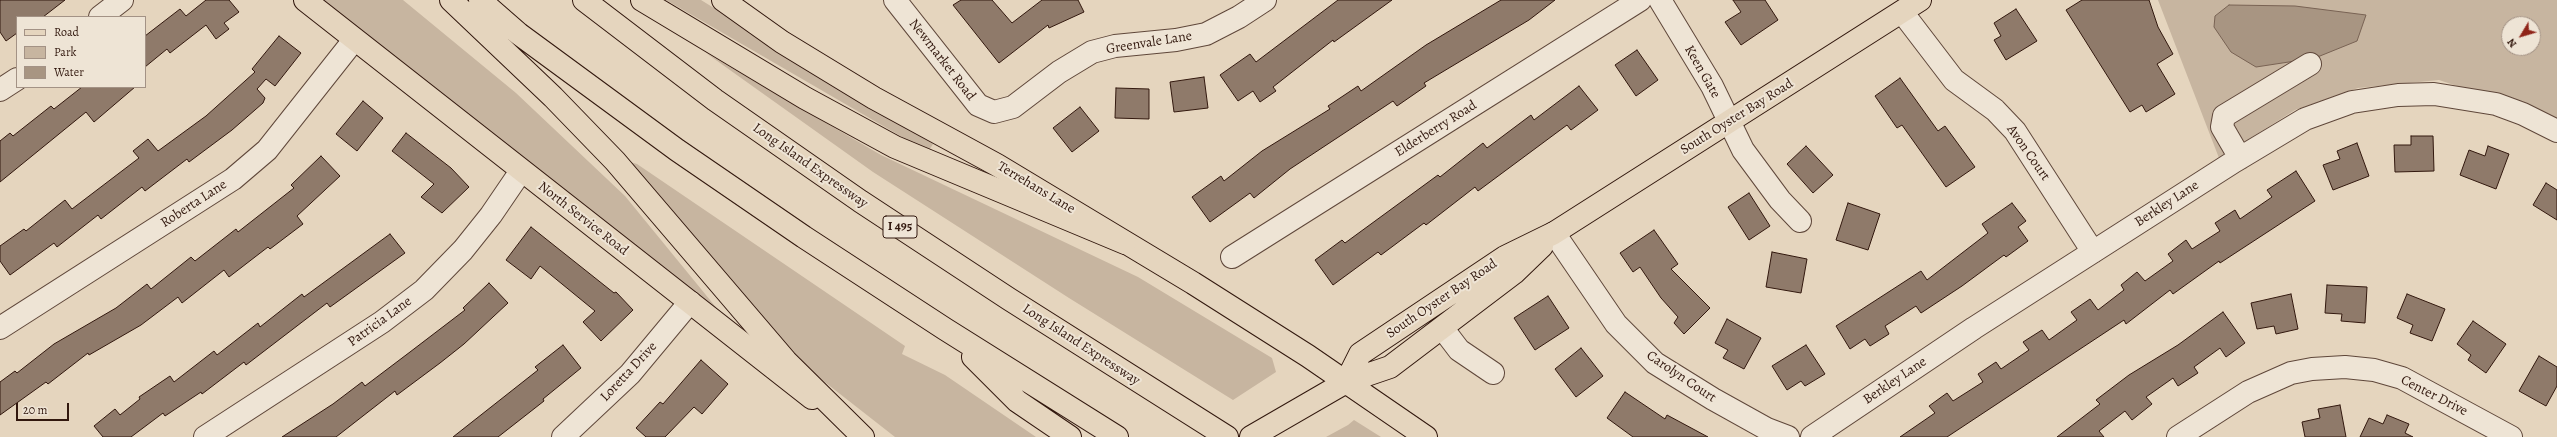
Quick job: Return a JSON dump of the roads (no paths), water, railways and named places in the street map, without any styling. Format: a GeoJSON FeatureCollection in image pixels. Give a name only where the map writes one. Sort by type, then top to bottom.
{"type":"FeatureCollection","features":[{"type":"Feature","properties":{"kind":"main road","name":"North Service Road"},"geometry":{"type":"LineString","coordinates":[[305,0],[354,40],[863,437]]}},
{"type":"Feature","properties":{"kind":"main road"},"geometry":{"type":"LineString","coordinates":[[451,0],[553,97],[615,161],[786,361],[863,437]]}},
{"type":"Feature","properties":{"kind":"main road"},"geometry":{"type":"LineString","coordinates":[[480,0],[519,34],[677,150],[804,237],[945,329],[1118,437]]}},
{"type":"Feature","properties":{"kind":"main road","name":"Long Island Expressway"},"geometry":{"type":"LineString","coordinates":[[584,0],[715,100],[860,201],[1015,303],[1227,437]]}},
{"type":"Feature","properties":{"kind":"main road"},"geometry":{"type":"LineString","coordinates":[[642,0],[805,98],[895,147],[1126,243]]}},
{"type":"Feature","properties":{"kind":"main road","name":"Terrehans Lane"},"geometry":{"type":"LineString","coordinates":[[722,0],[788,46],[874,98],[997,165],[1207,291],[1346,382],[1426,437]]}},
{"type":"Feature","properties":{"kind":"main road","name":"South Oyster Bay Road"},"geometry":{"type":"LineString","coordinates":[[1346,382],[1360,354],[1505,257],[1554,233],[1920,0]]}},
{"type":"Feature","properties":{"kind":"main road","name":"South Oyster Bay Road"},"geometry":{"type":"LineString","coordinates":[[1251,437],[1346,382],[1390,367],[1443,329],[1514,273],[1554,233]]}},
{"type":"Feature","properties":{"kind":"main road"},"geometry":{"type":"LineString","coordinates":[[945,329],[1017,400],[1070,437]]}},
{"type":"Feature","properties":{"kind":"street"},"geometry":{"type":"LineString","coordinates":[[101,16],[122,0]]}},
{"type":"Feature","properties":{"kind":"street","name":"Newmarket Road"},"geometry":{"type":"LineString","coordinates":[[895,0],[978,105],[994,112]]}},
{"type":"Feature","properties":{"kind":"street","name":"Greenvale Lane"},"geometry":{"type":"LineString","coordinates":[[994,112],[1013,107],[1058,72],[1092,52],[1115,46],[1176,40],[1206,34],[1239,17],[1265,0]]}},
{"type":"Feature","properties":{"kind":"street","name":"Elderberry Road"},"geometry":{"type":"LineString","coordinates":[[1232,257],[1640,0]]}},
{"type":"Feature","properties":{"kind":"street","name":"Keen Gate"},"geometry":{"type":"LineString","coordinates":[[1660,0],[1712,86],[1743,150],[1759,173],[1800,221]]}},
{"type":"Feature","properties":{"kind":"street","name":"Avon Court"},"geometry":{"type":"LineString","coordinates":[[1902,12],[1954,80],[1995,110],[2015,131],[2093,252]]}},
{"type":"Feature","properties":{"kind":"street","name":"Roberta Lane"},"geometry":{"type":"LineString","coordinates":[[0,328],[233,178],[267,150],[354,40]]}},
{"type":"Feature","properties":{"kind":"street"},"geometry":{"type":"LineString","coordinates":[[2240,158],[2222,127],[2224,116],[2310,64]]}},
{"type":"Feature","properties":{"kind":"street"},"geometry":{"type":"LineString","coordinates":[[0,90],[16,80]]}},
{"type":"Feature","properties":{"kind":"street","name":"Berkley Lane"},"geometry":{"type":"LineString","coordinates":[[1812,437],[1974,328],[2240,158],[2305,119],[2352,102],[2398,95],[2434,94],[2496,104],[2523,114],[2557,131]]}},
{"type":"Feature","properties":{"kind":"street","name":"Patricia Lane"},"geometry":{"type":"LineString","coordinates":[[205,437],[382,322],[424,290],[463,250],[491,215],[522,171]]}},
{"type":"Feature","properties":{"kind":"street","name":"Carolyn Court"},"geometry":{"type":"LineString","coordinates":[[1554,233],[1616,324],[1655,363],[1713,399],[1767,429],[1788,437]]}},
{"type":"Feature","properties":{"kind":"street","name":"Loretta Drive"},"geometry":{"type":"LineString","coordinates":[[563,437],[630,374],[690,302]]}},
{"type":"Feature","properties":{"kind":"street"},"geometry":{"type":"LineString","coordinates":[[1443,329],[1459,350],[1493,373]]}},
{"type":"Feature","properties":{"kind":"street","name":"Center Drive"},"geometry":{"type":"LineString","coordinates":[[2178,437],[2248,392],[2291,374],[2312,369],[2345,367],[2374,370],[2402,378],[2511,437]]}},
{"type":"Feature","properties":{"kind":"water"},"geometry":{"type":"Polygon","coordinates":[[[2229,5],[2295,6],[2366,15],[2357,41],[2315,58],[2256,67],[2231,52],[2214,27],[2215,16],[2229,5]]]}}]}
